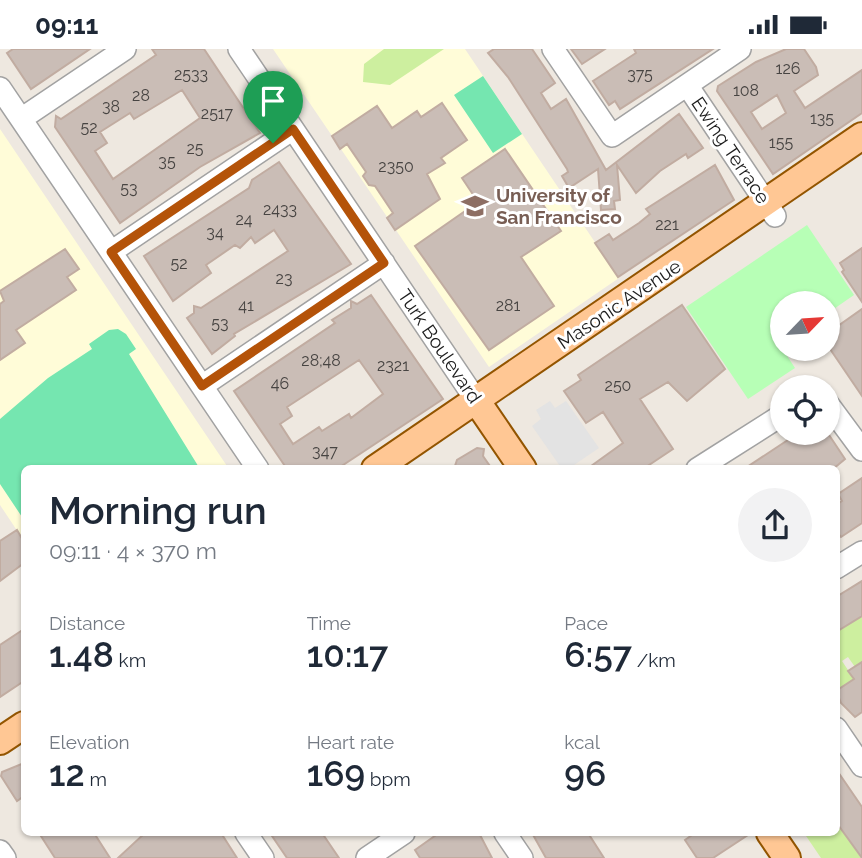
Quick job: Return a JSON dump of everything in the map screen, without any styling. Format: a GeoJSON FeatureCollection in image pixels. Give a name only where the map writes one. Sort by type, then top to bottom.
{"type":"FeatureCollection","features":[{"type":"Feature","properties":{"kind":"main road","name":"Masonic Avenue"},"geometry":{"type":"LineString","coordinates":[[771,210],[862,136]]}},
{"type":"Feature","properties":{"kind":"main road","name":"Masonic Avenue"},"geometry":{"type":"LineString","coordinates":[[382,465],[481,407],[771,210],[862,159]]}},
{"type":"Feature","properties":{"kind":"main road","name":"Masonic Avenue"},"geometry":{"type":"LineString","coordinates":[[407,465],[481,407]]}},
{"type":"Feature","properties":{"kind":"main road","name":"Turk Boulevard"},"geometry":{"type":"LineString","coordinates":[[481,407],[520,465]]}},
{"type":"Feature","properties":{"kind":"main road"},"geometry":{"type":"LineString","coordinates":[[0,723],[21,709]]}},
{"type":"Feature","properties":{"kind":"main road"},"geometry":{"type":"LineString","coordinates":[[0,741],[21,727]]}},
{"type":"Feature","properties":{"kind":"main road"},"geometry":{"type":"LineString","coordinates":[[772,836],[787,858]]}},
{"type":"Feature","properties":{"kind":"street"},"geometry":{"type":"LineString","coordinates":[[21,119],[125,49]]}},
{"type":"Feature","properties":{"kind":"street","name":"Turk Boulevard"},"geometry":{"type":"LineString","coordinates":[[239,49],[481,407]]}},
{"type":"Feature","properties":{"kind":"street","name":"Ewing Terrace"},"geometry":{"type":"LineString","coordinates":[[553,49],[612,136],[740,49]]}},
{"type":"Feature","properties":{"kind":"street","name":"Ewing Terrace"},"geometry":{"type":"LineString","coordinates":[[687,85],[771,210]]}},
{"type":"Feature","properties":{"kind":"street"},"geometry":{"type":"LineString","coordinates":[[0,88],[255,465]]}},
{"type":"Feature","properties":{"kind":"street"},"geometry":{"type":"LineString","coordinates":[[111,252],[293,129]]}},
{"type":"Feature","properties":{"kind":"street"},"geometry":{"type":"LineString","coordinates":[[202,386],[384,263]]}},
{"type":"Feature","properties":{"kind":"street"},"geometry":{"type":"LineString","coordinates":[[840,420],[862,450]]}},
{"type":"Feature","properties":{"kind":"street"},"geometry":{"type":"LineString","coordinates":[[703,465],[770,423]]}},
{"type":"Feature","properties":{"kind":"street"},"geometry":{"type":"LineString","coordinates":[[840,566],[862,552]]}},
{"type":"Feature","properties":{"kind":"street"},"geometry":{"type":"LineString","coordinates":[[840,731],[856,744],[862,766]]}},
{"type":"Feature","properties":{"kind":"street"},"geometry":{"type":"LineString","coordinates":[[248,836],[263,858]]}},
{"type":"Feature","properties":{"kind":"street"},"geometry":{"type":"LineString","coordinates":[[367,858],[400,836]]}},
{"type":"Feature","properties":{"kind":"street"},"geometry":{"type":"LineString","coordinates":[[507,836],[522,858]]}},
{"type":"Feature","properties":{"kind":"street"},"geometry":{"type":"LineString","coordinates":[[0,851],[5,858]]}},
{"type":"Feature","properties":{"kind":"shaded area","name":"University of San Francisco"},"geometry":{"type":"Polygon","coordinates":[[[273,49],[465,49],[619,278],[489,367],[273,49]]]}},
{"type":"Feature","properties":{"kind":"shaded area"},"geometry":{"type":"Polygon","coordinates":[[[0,129],[226,465],[21,465],[21,536],[0,505],[0,129]]]}},
{"type":"Feature","properties":{"kind":"shaded area"},"geometry":{"type":"Polygon","coordinates":[[[550,401],[555,408],[566,401],[599,448],[574,465],[559,465],[532,426],[541,419],[536,410],[550,401]]]}},
{"type":"Feature","properties":{"kind":"green space"},"geometry":{"type":"Polygon","coordinates":[[[384,49],[444,49],[390,85],[363,82],[364,64],[384,49]]]}},
{"type":"Feature","properties":{"kind":"green space"},"geometry":{"type":"Polygon","coordinates":[[[483,76],[522,134],[493,153],[454,95],[483,76]]]}},
{"type":"Feature","properties":{"kind":"green space"},"geometry":{"type":"Polygon","coordinates":[[[807,225],[854,295],[840,305],[840,291],[770,291],[770,361],[790,361],[795,368],[784,375],[770,375],[770,384],[748,399],[686,307],[807,225]]]}},
{"type":"Feature","properties":{"kind":"green space"},"geometry":{"type":"Polygon","coordinates":[[[118,329],[126,334],[136,349],[129,354],[198,465],[21,465],[21,516],[0,484],[0,419],[48,378],[92,349],[89,344],[109,330],[118,329]]]}},
{"type":"Feature","properties":{"kind":"green space"},"geometry":{"type":"Polygon","coordinates":[[[862,616],[862,662],[855,667],[848,657],[842,661],[854,679],[840,689],[840,630],[862,616]]]}},
{"type":"Feature","properties":{"kind":"green space"},"geometry":{"type":"Polygon","coordinates":[[[840,826],[849,841],[854,838],[857,843],[853,846],[861,858],[821,858],[806,836],[840,836],[840,826]]]}},
{"type":"Feature","properties":{"kind":"building"},"geometry":{"type":"Polygon","coordinates":[[[13,49],[90,49],[31,89],[7,53],[13,49]]]}},
{"type":"Feature","properties":{"kind":"building"},"geometry":{"type":"Polygon","coordinates":[[[152,49],[204,49],[260,133],[200,167],[120,223],[55,127],[56,116],[61,119],[156,55],[152,49]],[[182,90],[134,119],[130,113],[100,132],[107,143],[95,151],[113,179],[200,118],[182,90]]]}},
{"type":"Feature","properties":{"kind":"building"},"geometry":{"type":"Polygon","coordinates":[[[494,49],[532,49],[555,83],[541,93],[551,109],[566,99],[606,170],[679,114],[703,148],[688,158],[686,154],[660,171],[636,193],[617,165],[620,200],[614,201],[615,209],[601,210],[598,169],[569,188],[562,176],[568,172],[567,169],[508,77],[488,53],[494,49]]]}},
{"type":"Feature","properties":{"kind":"building"},"geometry":{"type":"Polygon","coordinates":[[[571,49],[605,49],[582,64],[571,49]]]}},
{"type":"Feature","properties":{"kind":"building"},"geometry":{"type":"Polygon","coordinates":[[[634,49],[713,49],[620,109],[615,101],[609,105],[593,81],[636,53],[634,49]]]}},
{"type":"Feature","properties":{"kind":"building"},"geometry":{"type":"Polygon","coordinates":[[[786,49],[804,49],[818,75],[794,91],[805,108],[862,70],[862,113],[773,174],[717,91],[718,86],[756,62],[786,49]],[[777,95],[751,112],[762,129],[786,113],[777,95]]]}},
{"type":"Feature","properties":{"kind":"building"},"geometry":{"type":"Polygon","coordinates":[[[442,103],[467,140],[441,158],[445,163],[427,174],[440,199],[395,230],[387,218],[393,213],[375,186],[369,185],[363,176],[366,172],[347,144],[340,149],[332,136],[377,106],[392,128],[417,111],[421,117],[442,103]]]}},
{"type":"Feature","properties":{"kind":"building"},"geometry":{"type":"Polygon","coordinates":[[[505,149],[561,231],[521,257],[554,306],[489,350],[415,246],[478,202],[462,178],[505,149]]]}},
{"type":"Feature","properties":{"kind":"building"},"geometry":{"type":"Polygon","coordinates":[[[279,162],[351,264],[234,334],[235,336],[212,354],[187,318],[194,313],[194,306],[201,308],[288,251],[274,230],[255,243],[251,237],[240,248],[235,245],[206,265],[211,273],[173,301],[144,256],[249,188],[252,180],[279,162]]]}},
{"type":"Feature","properties":{"kind":"building"},"geometry":{"type":"Polygon","coordinates":[[[715,165],[734,200],[618,277],[595,243],[609,234],[613,240],[650,214],[646,209],[715,165]]]}},
{"type":"Feature","properties":{"kind":"building"},"geometry":{"type":"Polygon","coordinates":[[[862,248],[862,302],[842,272],[844,270],[840,263],[862,248]]]}},
{"type":"Feature","properties":{"kind":"building"},"geometry":{"type":"Polygon","coordinates":[[[65,249],[79,269],[67,277],[76,290],[16,330],[25,343],[0,360],[0,304],[4,301],[0,291],[65,249]]]}},
{"type":"Feature","properties":{"kind":"building"},"geometry":{"type":"Polygon","coordinates":[[[371,295],[443,399],[343,465],[284,465],[234,391],[335,323],[332,320],[351,308],[351,301],[357,304],[371,295]],[[359,360],[287,407],[292,416],[280,424],[293,444],[319,427],[322,431],[349,414],[351,418],[383,394],[359,360]]]}},
{"type":"Feature","properties":{"kind":"building"},"geometry":{"type":"Polygon","coordinates":[[[682,305],[725,369],[687,401],[668,382],[640,399],[673,449],[649,465],[593,465],[623,443],[603,412],[586,423],[564,391],[581,380],[578,375],[682,305]]]}},
{"type":"Feature","properties":{"kind":"building"},"geometry":{"type":"Polygon","coordinates":[[[862,309],[862,396],[838,361],[840,325],[862,309]]]}},
{"type":"Feature","properties":{"kind":"building"},"geometry":{"type":"Polygon","coordinates":[[[780,445],[836,445],[845,459],[838,465],[750,465],[780,445]]]}},
{"type":"Feature","properties":{"kind":"building"},"geometry":{"type":"Polygon","coordinates":[[[477,448],[484,449],[483,456],[489,465],[455,465],[457,460],[477,448]]]}},
{"type":"Feature","properties":{"kind":"building"},"geometry":{"type":"Polygon","coordinates":[[[862,478],[862,523],[841,537],[842,501],[840,493],[862,478]]]}},
{"type":"Feature","properties":{"kind":"building"},"geometry":{"type":"Polygon","coordinates":[[[17,530],[21,537],[21,565],[0,581],[0,541],[17,530]]]}},
{"type":"Feature","properties":{"kind":"building"},"geometry":{"type":"Polygon","coordinates":[[[862,581],[862,616],[840,630],[840,595],[862,581]]]}},
{"type":"Feature","properties":{"kind":"building"},"geometry":{"type":"Polygon","coordinates":[[[21,631],[21,683],[0,697],[0,645],[21,631]]]}},
{"type":"Feature","properties":{"kind":"building"},"geometry":{"type":"Polygon","coordinates":[[[862,662],[862,712],[855,717],[840,701],[840,688],[854,679],[848,671],[862,662]]]}},
{"type":"Feature","properties":{"kind":"building"},"geometry":{"type":"Polygon","coordinates":[[[21,764],[21,798],[17,801],[1,776],[2,772],[21,764]]]}},
{"type":"Feature","properties":{"kind":"building"},"geometry":{"type":"Polygon","coordinates":[[[840,775],[862,807],[862,858],[840,828],[840,775]]]}},
{"type":"Feature","properties":{"kind":"building"},"geometry":{"type":"Polygon","coordinates":[[[41,836],[96,836],[110,858],[55,858],[41,836]]]}},
{"type":"Feature","properties":{"kind":"building"},"geometry":{"type":"Polygon","coordinates":[[[142,836],[223,836],[237,858],[118,858],[142,836]]]}},
{"type":"Feature","properties":{"kind":"building"},"geometry":{"type":"Polygon","coordinates":[[[272,836],[324,836],[339,858],[287,858],[272,836]]]}},
{"type":"Feature","properties":{"kind":"building"},"geometry":{"type":"Polygon","coordinates":[[[435,836],[481,836],[492,858],[420,858],[415,850],[435,836]]]}},
{"type":"Feature","properties":{"kind":"building"},"geometry":{"type":"Polygon","coordinates":[[[534,836],[590,836],[604,858],[546,858],[534,836]]]}},
{"type":"Feature","properties":{"kind":"building"},"geometry":{"type":"Polygon","coordinates":[[[691,836],[746,836],[713,858],[697,858],[685,840],[691,836]]]}},
{"type":"Feature","properties":{"kind":"place","name":"University of San Francisco"},"geometry":{"type":"Point","coordinates":[475,206]}},
{"type":"Feature","properties":{"kind":"route"},"geometry":{"type":"LineString","coordinates":[[293,129],[384,263],[202,386],[111,252],[273,143],[293,129]]}}]}
